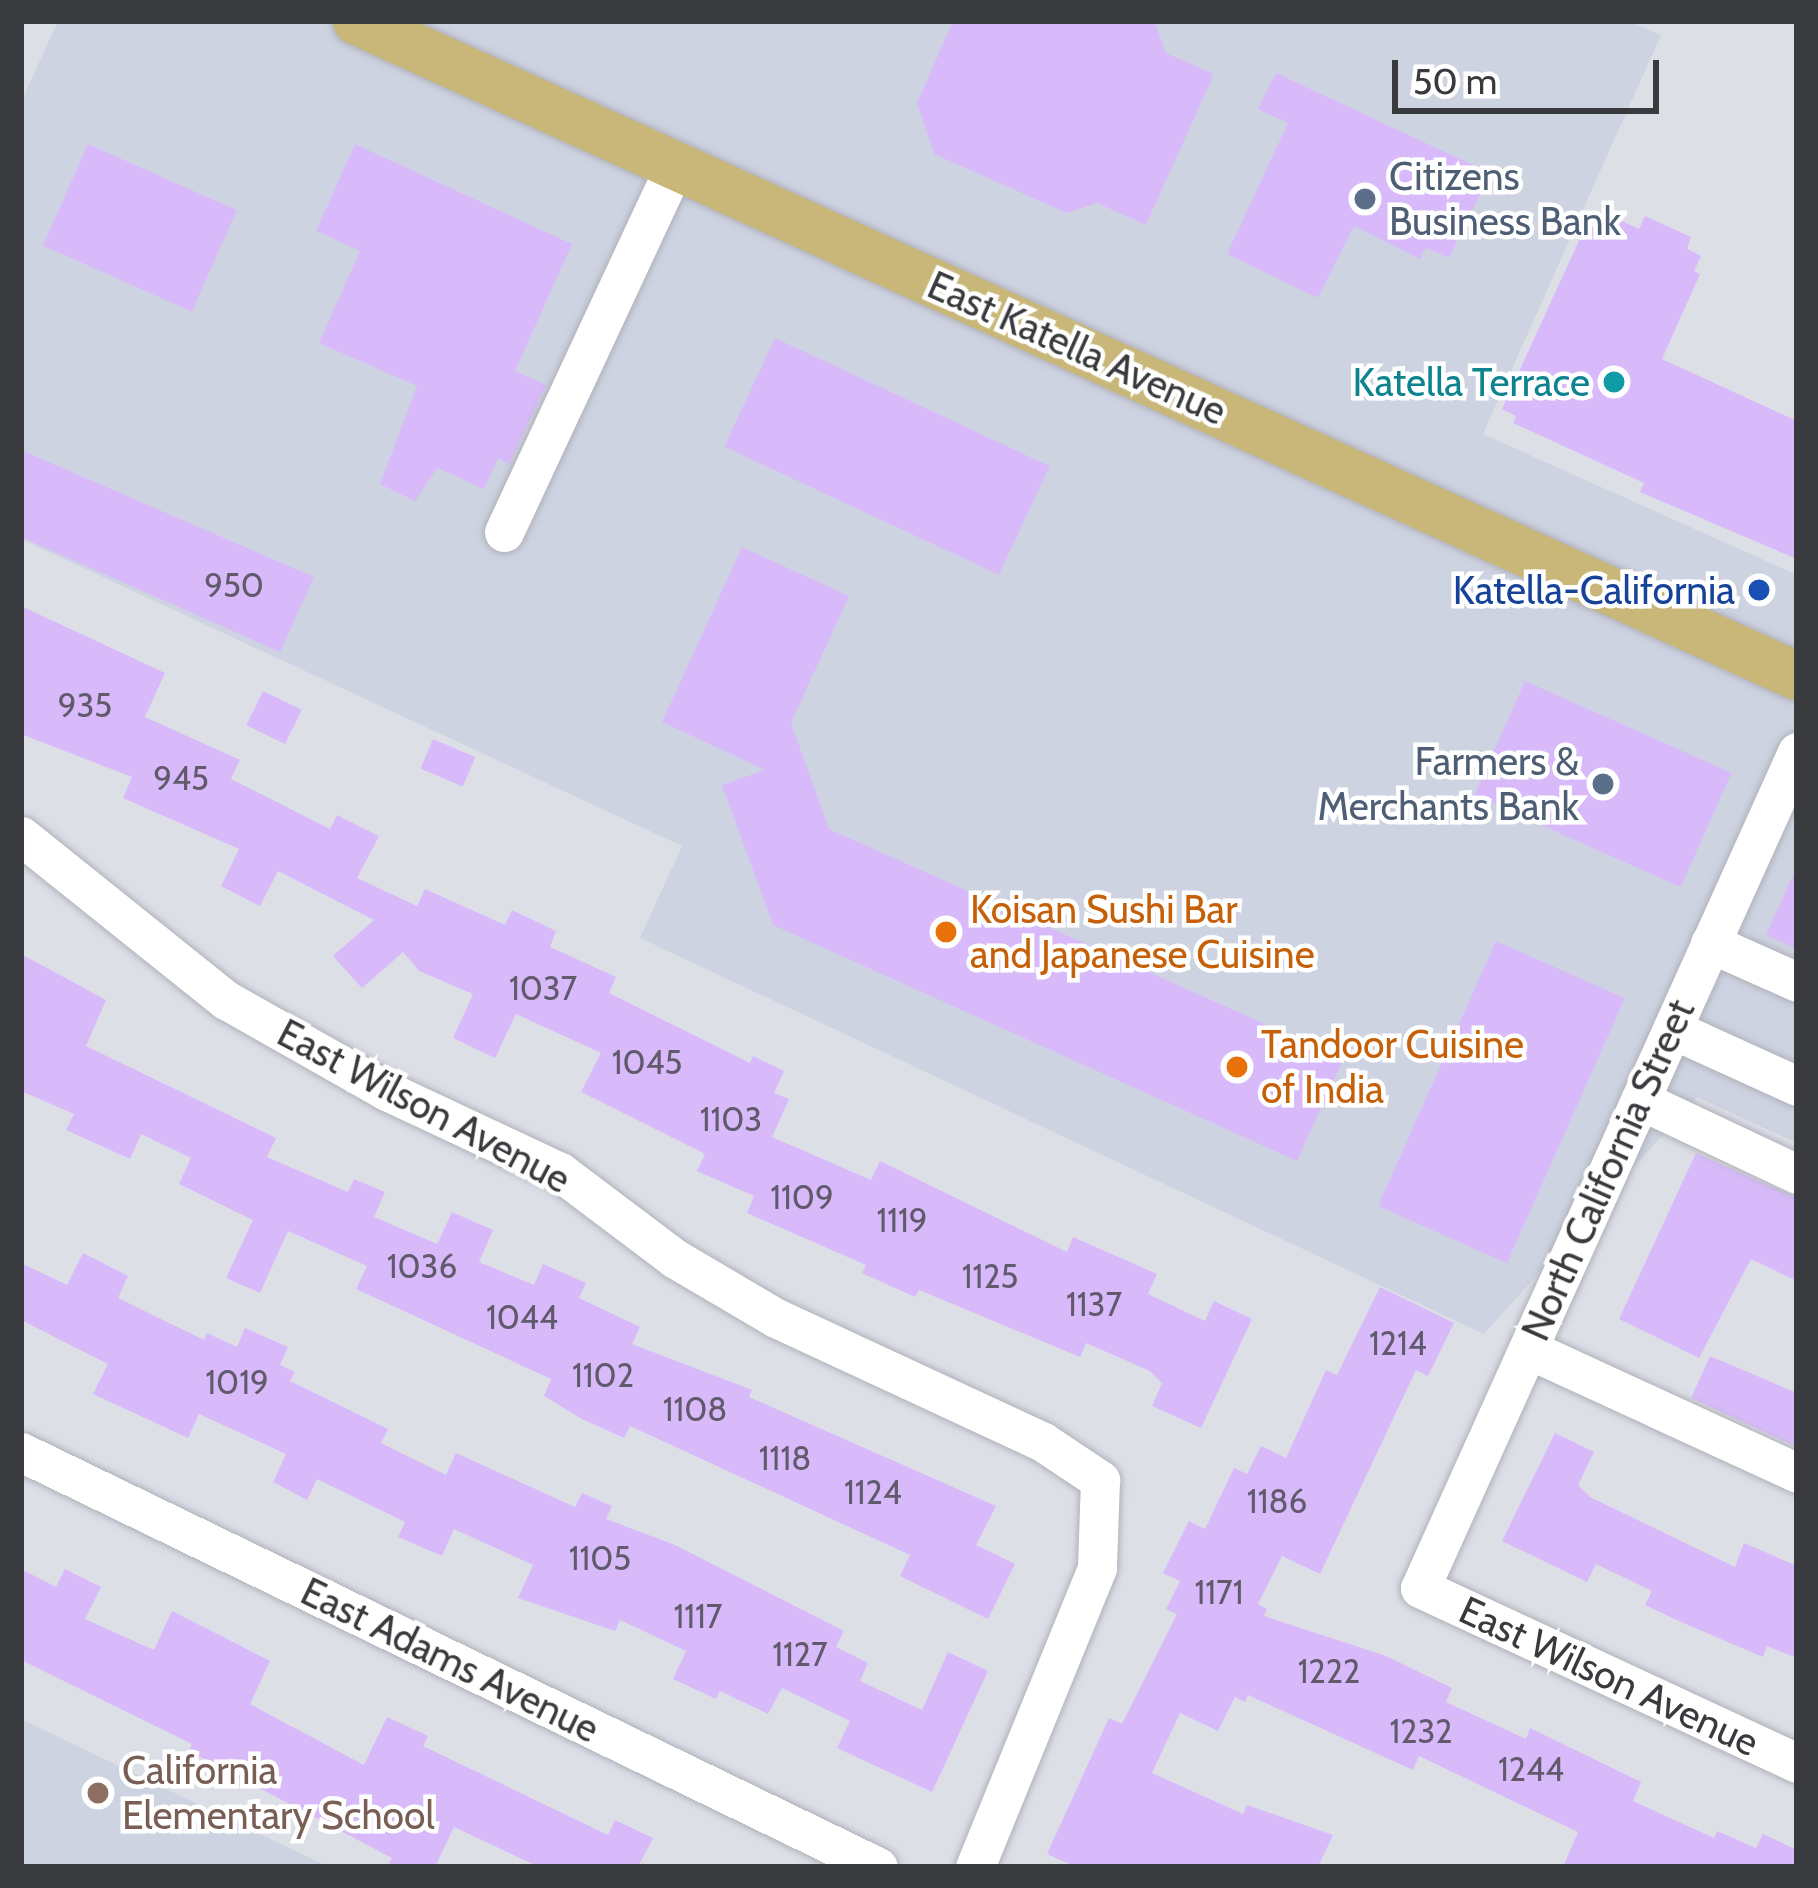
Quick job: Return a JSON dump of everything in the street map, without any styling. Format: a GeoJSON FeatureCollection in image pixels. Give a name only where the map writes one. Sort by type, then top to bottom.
{"type":"FeatureCollection","features":[{"type":"Feature","properties":{"kind":"main road","name":"East Katella Avenue"},"geometry":{"type":"LineString","coordinates":[[357,21],[1797,676]]}},
{"type":"Feature","properties":{"kind":"street"},"geometry":{"type":"LineString","coordinates":[[504,532],[675,165]]}},
{"type":"Feature","properties":{"kind":"street","name":"North California Street"},"geometry":{"type":"LineString","coordinates":[[1420,1588],[1797,752]]}},
{"type":"Feature","properties":{"kind":"street","name":"East Wilson Avenue"},"geometry":{"type":"LineString","coordinates":[[21,836],[226,1000],[388,1091],[560,1172],[674,1258],[776,1318],[1043,1442],[1100,1480],[1096,1568],[975,1867]]}},
{"type":"Feature","properties":{"kind":"street"},"geometry":{"type":"LineString","coordinates":[[1710,943],[1797,982]]}},
{"type":"Feature","properties":{"kind":"street"},"geometry":{"type":"LineString","coordinates":[[1672,1029],[1797,1086]]}},
{"type":"Feature","properties":{"kind":"street"},"geometry":{"type":"LineString","coordinates":[[1640,1100],[1797,1174]]}},
{"type":"Feature","properties":{"kind":"street"},"geometry":{"type":"LineString","coordinates":[[1528,1349],[1797,1473]]}},
{"type":"Feature","properties":{"kind":"street","name":"East Adams Avenue"},"geometry":{"type":"LineString","coordinates":[[21,1452],[878,1867]]}},
{"type":"Feature","properties":{"kind":"street","name":"East Wilson Avenue"},"geometry":{"type":"LineString","coordinates":[[1420,1588],[1797,1763]]}},
{"type":"Feature","properties":{"kind":"shaded area"},"geometry":{"type":"Polygon","coordinates":[[[58,21],[1629,21],[1661,35],[1483,434],[1797,575],[1797,1143],[1697,1097],[1484,1334],[640,938],[682,846],[21,539],[21,102],[58,21]]]}},
{"type":"Feature","properties":{"kind":"shaded area","name":"California Elementary School"},"geometry":{"type":"Polygon","coordinates":[[[21,1719],[329,1867],[21,1867],[21,1719]]]}},
{"type":"Feature","properties":{"kind":"building"},"geometry":{"type":"Polygon","coordinates":[[[953,21],[1154,21],[1166,53],[1214,74],[1146,225],[1097,203],[1067,213],[934,154],[917,103],[953,21]]]}},
{"type":"Feature","properties":{"kind":"building","name":"Citizens Business Bank"},"geometry":{"type":"Polygon","coordinates":[[[1276,73],[1490,173],[1449,258],[1426,248],[1420,259],[1354,226],[1318,298],[1227,254],[1288,123],[1258,109],[1276,73]]]}},
{"type":"Feature","properties":{"kind":"building"},"geometry":{"type":"Polygon","coordinates":[[[88,144],[237,210],[192,312],[43,245],[88,144]]]}},
{"type":"Feature","properties":{"kind":"building"},"geometry":{"type":"Polygon","coordinates":[[[355,144],[572,244],[515,371],[546,385],[509,464],[498,458],[484,489],[437,468],[415,501],[380,484],[417,386],[319,343],[360,251],[316,231],[355,144]]]}},
{"type":"Feature","properties":{"kind":"building","name":"Katella Terrace"},"geometry":{"type":"Polygon","coordinates":[[[1600,211],[1639,229],[1645,216],[1691,237],[1687,249],[1701,256],[1694,271],[1700,274],[1662,359],[1797,421],[1797,559],[1640,492],[1644,483],[1513,423],[1516,416],[1502,409],[1587,223],[1593,227],[1600,211]]]}},
{"type":"Feature","properties":{"kind":"building"},"geometry":{"type":"Polygon","coordinates":[[[775,338],[1050,466],[999,575],[724,447],[775,338]]]}},
{"type":"Feature","properties":{"kind":"building"},"geometry":{"type":"Polygon","coordinates":[[[21,450],[314,577],[280,652],[21,537],[21,450]]]}},
{"type":"Feature","properties":{"kind":"building"},"geometry":{"type":"Polygon","coordinates":[[[742,547],[849,596],[791,723],[829,829],[1343,1059],[1297,1161],[773,925],[722,785],[765,770],[662,722],[742,547]]]}},
{"type":"Feature","properties":{"kind":"building"},"geometry":{"type":"Polygon","coordinates":[[[21,606],[165,673],[145,717],[240,760],[231,779],[330,829],[337,815],[379,836],[357,878],[417,906],[425,889],[505,925],[512,910],[556,931],[550,947],[616,977],[609,993],[750,1063],[753,1056],[784,1071],[774,1093],[789,1099],[772,1137],[871,1180],[880,1161],[1067,1252],[1073,1237],[1157,1274],[1148,1294],[1205,1321],[1214,1301],[1252,1319],[1201,1428],[1152,1406],[1162,1383],[1150,1371],[1086,1343],[1080,1357],[919,1290],[915,1297],[862,1273],[866,1265],[747,1213],[754,1196],[697,1171],[705,1154],[581,1092],[601,1053],[516,1014],[495,1058],[453,1038],[473,994],[419,971],[403,952],[362,988],[333,956],[374,920],[278,871],[260,906],[221,886],[239,849],[123,798],[132,777],[21,734],[21,606]]]}},
{"type":"Feature","properties":{"kind":"building","name":"Farmers & Merchants Bank"},"geometry":{"type":"Polygon","coordinates":[[[1525,681],[1731,773],[1681,887],[1474,795],[1525,681]]]}},
{"type":"Feature","properties":{"kind":"building"},"geometry":{"type":"Polygon","coordinates":[[[263,691],[302,710],[285,744],[246,725],[263,691]]]}},
{"type":"Feature","properties":{"kind":"building"},"geometry":{"type":"Polygon","coordinates":[[[433,739],[475,757],[463,786],[420,768],[433,739]]]}},
{"type":"Feature","properties":{"kind":"building"},"geometry":{"type":"Polygon","coordinates":[[[1797,866],[1797,949],[1766,935],[1797,866]]]}},
{"type":"Feature","properties":{"kind":"building"},"geometry":{"type":"Polygon","coordinates":[[[1496,941],[1625,998],[1507,1263],[1378,1206],[1496,941]]]}},
{"type":"Feature","properties":{"kind":"building"},"geometry":{"type":"Polygon","coordinates":[[[21,954],[106,1000],[86,1046],[276,1138],[267,1157],[348,1192],[354,1179],[385,1192],[374,1217],[437,1244],[452,1212],[493,1230],[479,1262],[534,1285],[543,1264],[586,1283],[579,1298],[640,1327],[632,1344],[752,1390],[749,1397],[996,1506],[976,1545],[1015,1564],[988,1619],[900,1576],[910,1555],[630,1426],[624,1438],[582,1419],[544,1396],[551,1379],[356,1289],[367,1266],[288,1231],[260,1293],[226,1278],[253,1220],[179,1184],[191,1158],[141,1134],[130,1159],[66,1130],[74,1114],[21,1091],[21,954]]]}},
{"type":"Feature","properties":{"kind":"building"},"geometry":{"type":"Polygon","coordinates":[[[1696,1153],[1797,1198],[1797,1281],[1751,1259],[1699,1358],[1619,1319],[1696,1153]]]}},
{"type":"Feature","properties":{"kind":"building"},"geometry":{"type":"Polygon","coordinates":[[[83,1253],[128,1276],[118,1298],[204,1340],[207,1333],[237,1347],[245,1328],[288,1347],[280,1365],[295,1372],[290,1381],[388,1429],[381,1443],[446,1475],[456,1453],[575,1507],[582,1493],[612,1506],[606,1519],[675,1545],[844,1631],[836,1647],[868,1663],[860,1681],[922,1710],[948,1652],[988,1671],[932,1792],[837,1748],[850,1721],[782,1688],[768,1714],[720,1691],[716,1699],[673,1679],[686,1651],[620,1620],[615,1631],[518,1598],[533,1565],[454,1529],[442,1556],[398,1537],[405,1522],[317,1479],[307,1500],[273,1482],[286,1454],[199,1414],[188,1438],[93,1394],[108,1364],[21,1320],[21,1263],[67,1285],[83,1253]]]}},
{"type":"Feature","properties":{"kind":"building"},"geometry":{"type":"Polygon","coordinates":[[[1380,1287],[1454,1323],[1428,1376],[1416,1370],[1320,1574],[1282,1556],[1258,1604],[1267,1609],[1264,1616],[1386,1656],[1452,1688],[1446,1702],[1526,1739],[1530,1728],[1641,1782],[1633,1801],[1714,1838],[1717,1831],[1756,1848],[1763,1834],[1797,1850],[1797,1867],[1563,1867],[1578,1832],[1419,1756],[1413,1770],[1248,1695],[1245,1702],[1235,1697],[1218,1731],[1180,1713],[1152,1773],[1243,1814],[1247,1805],[1333,1835],[1318,1867],[1076,1867],[1047,1854],[1109,1718],[1122,1724],[1177,1614],[1166,1609],[1180,1581],[1163,1573],[1189,1521],[1205,1529],[1234,1468],[1247,1474],[1261,1446],[1286,1458],[1326,1370],[1337,1375],[1380,1287]]]}},
{"type":"Feature","properties":{"kind":"building"},"geometry":{"type":"Polygon","coordinates":[[[1710,1356],[1797,1393],[1797,1447],[1691,1398],[1710,1356]]]}},
{"type":"Feature","properties":{"kind":"building"},"geometry":{"type":"Polygon","coordinates":[[[1555,1433],[1594,1452],[1578,1485],[1590,1497],[1735,1567],[1744,1543],[1797,1566],[1797,1658],[1767,1646],[1763,1657],[1681,1622],[1645,1605],[1652,1591],[1596,1564],[1587,1582],[1502,1541],[1555,1433]]]}},
{"type":"Feature","properties":{"kind":"building"},"geometry":{"type":"Polygon","coordinates":[[[21,1569],[56,1587],[65,1569],[101,1587],[85,1619],[154,1650],[172,1611],[270,1661],[250,1704],[364,1765],[387,1717],[428,1736],[423,1746],[608,1835],[615,1820],[653,1838],[638,1867],[539,1867],[454,1827],[435,1867],[387,1867],[392,1858],[189,1751],[192,1744],[21,1660],[21,1569]]]}},
{"type":"Feature","properties":{"kind":"place","name":"Citizens Business Bank"},"geometry":{"type":"Point","coordinates":[1365,199]}},
{"type":"Feature","properties":{"kind":"place","name":"Katella Terrace"},"geometry":{"type":"Point","coordinates":[1614,382]}},
{"type":"Feature","properties":{"kind":"place","name":"Katella-California"},"geometry":{"type":"Point","coordinates":[1759,590]}},
{"type":"Feature","properties":{"kind":"place","name":"Farmers & Merchants Bank"},"geometry":{"type":"Point","coordinates":[1603,784]}},
{"type":"Feature","properties":{"kind":"place","name":"Koisan Sushi Bar and Japanese Cuisine"},"geometry":{"type":"Point","coordinates":[946,932]}},
{"type":"Feature","properties":{"kind":"place","name":"Tandoor Cuisine of India"},"geometry":{"type":"Point","coordinates":[1237,1067]}},
{"type":"Feature","properties":{"kind":"place","name":"California Elementary School"},"geometry":{"type":"Point","coordinates":[98,1793]}}]}
